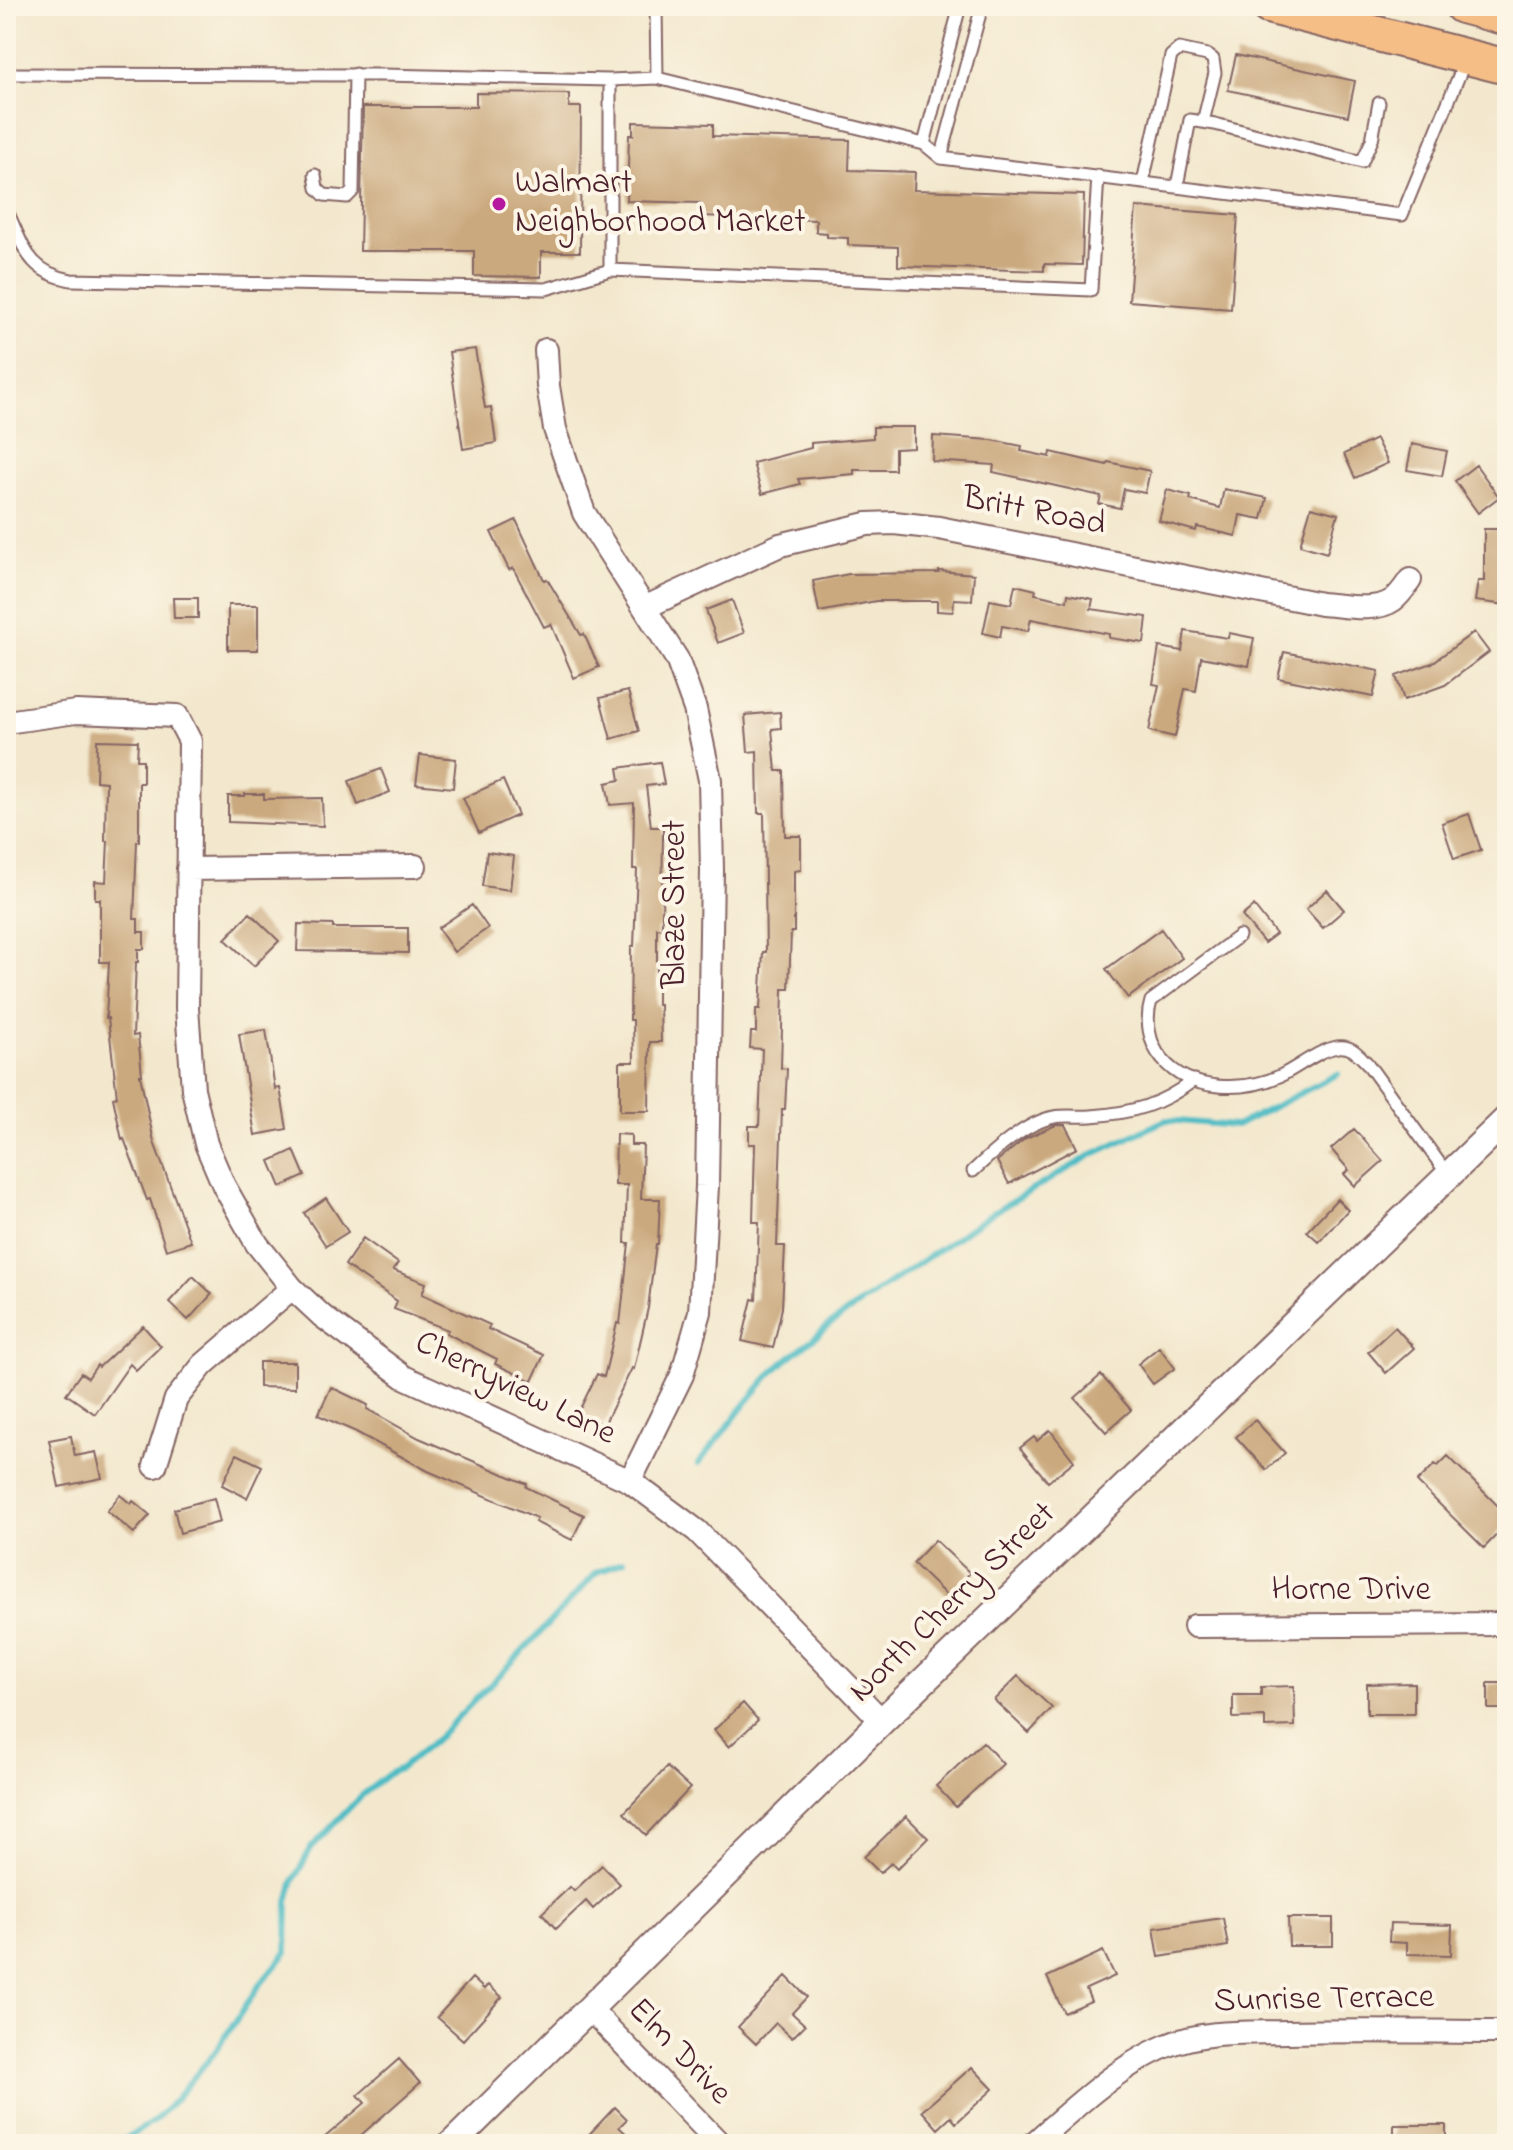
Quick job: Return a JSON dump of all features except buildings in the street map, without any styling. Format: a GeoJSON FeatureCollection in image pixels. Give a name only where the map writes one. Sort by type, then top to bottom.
{"type":"FeatureCollection","features":[{"type":"Feature","properties":{"kind":"main road"},"geometry":{"type":"LineString","coordinates":[[1268,6],[1507,67]]}},
{"type":"Feature","properties":{"kind":"main road"},"geometry":{"type":"LineString","coordinates":[[1462,6],[1507,18]]}},
{"type":"Feature","properties":{"kind":"street","name":"Blaze Street"},"geometry":{"type":"LineString","coordinates":[[546,350],[555,429],[584,513],[677,659],[695,709],[710,780],[712,870],[707,1170],[700,1312],[682,1375],[630,1481]]}},
{"type":"Feature","properties":{"kind":"street","name":"Britt Road"},"geometry":{"type":"LineString","coordinates":[[646,607],[780,545],[867,524],[939,528],[1321,604],[1357,606],[1391,602],[1410,580]]}},
{"type":"Feature","properties":{"kind":"street","name":"Cherryview Lane"},"geometry":{"type":"LineString","coordinates":[[6,722],[76,712],[177,716],[190,741],[187,1008],[193,1089],[206,1144],[224,1186],[257,1244],[292,1288],[322,1316],[404,1377],[630,1481],[697,1531],[882,1721]]}},
{"type":"Feature","properties":{"kind":"street"},"geometry":{"type":"LineString","coordinates":[[188,869],[415,866]]}},
{"type":"Feature","properties":{"kind":"street","name":"North Cherry Street"},"geometry":{"type":"LineString","coordinates":[[452,2144],[882,1721],[1507,1119]]}},
{"type":"Feature","properties":{"kind":"street"},"geometry":{"type":"LineString","coordinates":[[155,1466],[176,1399],[203,1365],[292,1288]]}},
{"type":"Feature","properties":{"kind":"street","name":"Horne Drive"},"geometry":{"type":"LineString","coordinates":[[1195,1626],[1507,1624]]}},
{"type":"Feature","properties":{"kind":"street","name":"Elm Drive"},"geometry":{"type":"LineString","coordinates":[[589,2008],[720,2144]]}},
{"type":"Feature","properties":{"kind":"street","name":"Sunrise Terrace"},"geometry":{"type":"LineString","coordinates":[[1033,2144],[1097,2090],[1142,2059],[1191,2038],[1218,2033],[1507,2032]]}},
{"type":"Feature","properties":{"kind":"lane"},"geometry":{"type":"LineString","coordinates":[[656,6],[657,78]]}},
{"type":"Feature","properties":{"kind":"lane"},"geometry":{"type":"LineString","coordinates":[[924,144],[960,6]]}},
{"type":"Feature","properties":{"kind":"lane"},"geometry":{"type":"LineString","coordinates":[[941,158],[982,6]]}},
{"type":"Feature","properties":{"kind":"lane"},"geometry":{"type":"LineString","coordinates":[[1143,182],[1171,56],[1179,49],[1213,59],[1215,73],[1203,122]]}},
{"type":"Feature","properties":{"kind":"lane"},"geometry":{"type":"LineString","coordinates":[[6,74],[657,78],[924,144],[941,158],[1402,215],[1467,57]]}},
{"type":"Feature","properties":{"kind":"lane"},"geometry":{"type":"LineString","coordinates":[[315,175],[317,188],[324,195],[347,197],[353,191],[355,74]]}},
{"type":"Feature","properties":{"kind":"lane"},"geometry":{"type":"LineString","coordinates":[[610,80],[610,270]]}},
{"type":"Feature","properties":{"kind":"lane"},"geometry":{"type":"LineString","coordinates":[[1177,186],[1190,120],[1362,162],[1372,140],[1379,103]]}},
{"type":"Feature","properties":{"kind":"lane"},"geometry":{"type":"LineString","coordinates":[[6,209],[29,258],[49,276],[71,280],[546,289],[610,270],[1091,290],[1098,176]]}},
{"type":"Feature","properties":{"kind":"lane"},"geometry":{"type":"LineString","coordinates":[[1239,936],[1151,1001],[1148,1011],[1152,1043],[1160,1058],[1171,1068],[1194,1080],[1234,1087],[1257,1084],[1282,1075],[1328,1049],[1340,1046],[1353,1048],[1449,1175]]}},
{"type":"Feature","properties":{"kind":"lane"},"geometry":{"type":"LineString","coordinates":[[973,1171],[1006,1141],[1052,1117],[1093,1116],[1143,1109],[1172,1097],[1194,1080]]}},
{"type":"Feature","properties":{"kind":"waterway"},"geometry":{"type":"LineString","coordinates":[[698,1464],[753,1394],[787,1359],[830,1324],[991,1214],[1093,1154],[1166,1120],[1236,1126],[1338,1074]]}},
{"type":"Feature","properties":{"kind":"waterway"},"geometry":{"type":"LineString","coordinates":[[117,2144],[154,2121],[174,2101],[215,2052],[258,1987],[287,1952],[288,1901],[294,1880],[311,1848],[361,1796],[433,1742],[597,1572],[624,1561]]}},
{"type":"Feature","properties":{"kind":"place","name":"Walmart Neighborhood Market"},"geometry":{"type":"Point","coordinates":[499,204]}}]}
